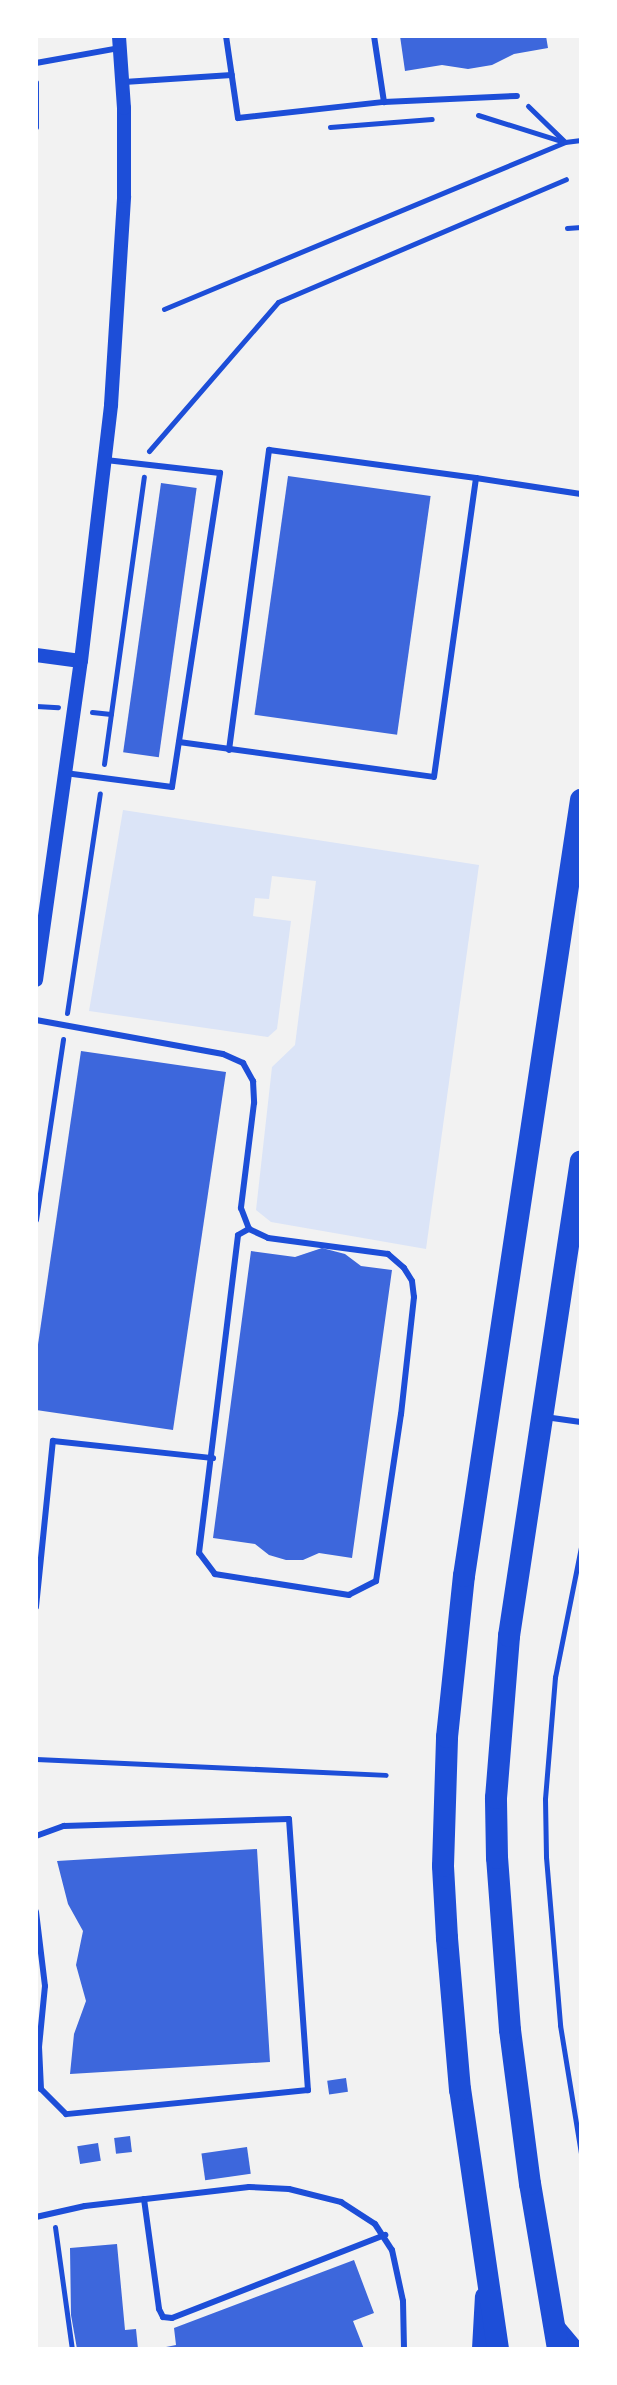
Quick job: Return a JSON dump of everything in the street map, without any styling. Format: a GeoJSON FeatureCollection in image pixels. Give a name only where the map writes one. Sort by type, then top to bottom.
{"type":"FeatureCollection","features":[{"type":"Feature","properties":{"kind":"highway"},"geometry":{"type":"LineString","coordinates":[[498,2349],[460,2090],[447,1938],[443,1866],[447,1737],[464,1576],[581,800]]}},
{"type":"Feature","properties":{"kind":"highway"},"geometry":{"type":"LineString","coordinates":[[558,2349],[510,2030],[497,1872],[496,1798],[509,1636],[581,1161]]}},
{"type":"Feature","properties":{"kind":"main road"},"geometry":{"type":"LineString","coordinates":[[480,2349],[485,2266]]}},
{"type":"Feature","properties":{"kind":"street"},"geometry":{"type":"LineString","coordinates":[[36,980],[81,661],[105,459],[124,196],[119,42]]}},
{"type":"Feature","properties":{"kind":"street"},"geometry":{"type":"LineString","coordinates":[[36,655],[81,661]]}},
{"type":"Feature","properties":{"kind":"street"},"geometry":{"type":"LineString","coordinates":[[552,2318],[577,2349]]}},
{"type":"Feature","properties":{"kind":"lane"},"geometry":{"type":"LineString","coordinates":[[226,36],[238,118],[384,102],[517,96]]}},
{"type":"Feature","properties":{"kind":"lane"},"geometry":{"type":"LineString","coordinates":[[374,36],[384,102]]}},
{"type":"Feature","properties":{"kind":"lane"},"geometry":{"type":"LineString","coordinates":[[36,63],[119,42]]}},
{"type":"Feature","properties":{"kind":"lane"},"geometry":{"type":"LineString","coordinates":[[122,82],[232,75]]}},
{"type":"Feature","properties":{"kind":"lane"},"geometry":{"type":"LineString","coordinates":[[229,750],[269,450],[581,494]]}},
{"type":"Feature","properties":{"kind":"lane"},"geometry":{"type":"LineString","coordinates":[[65,773],[172,787],[220,473],[105,459]]}},
{"type":"Feature","properties":{"kind":"lane"},"geometry":{"type":"LineString","coordinates":[[179,742],[434,777],[476,478]]}},
{"type":"Feature","properties":{"kind":"lane"},"geometry":{"type":"LineString","coordinates":[[36,1020],[223,1054],[249,1069],[254,1103],[241,1208],[249,1229],[268,1238],[388,1254],[404,1268],[412,1281],[414,1297],[401,1414],[376,1581],[349,1595],[215,1574],[199,1553],[238,1235],[249,1229]]}},
{"type":"Feature","properties":{"kind":"lane"},"geometry":{"type":"LineString","coordinates":[[541,1417],[581,1422]]}},
{"type":"Feature","properties":{"kind":"lane"},"geometry":{"type":"LineString","coordinates":[[36,1607],[45,1495],[53,1441],[213,1458]]}},
{"type":"Feature","properties":{"kind":"lane"},"geometry":{"type":"LineString","coordinates":[[36,1494],[45,1495]]}},
{"type":"Feature","properties":{"kind":"lane"},"geometry":{"type":"LineString","coordinates":[[36,1836],[64,1826],[289,1819],[308,2090],[66,2114],[41,2089],[40,1967],[36,1912]]}},
{"type":"Feature","properties":{"kind":"lane"},"geometry":{"type":"LineString","coordinates":[[36,2217],[144,2199],[249,2187],[289,2189],[341,2202],[361,2212],[385,2235],[403,2301],[404,2349]]}},
{"type":"Feature","properties":{"kind":"lane"},"geometry":{"type":"LineString","coordinates":[[144,2199],[159,2309],[163,2317],[172,2318],[385,2235]]}},
{"type":"Feature","properties":{"kind":"path"},"geometry":{"type":"LineString","coordinates":[[36,82],[36,127]]}},
{"type":"Feature","properties":{"kind":"path"},"geometry":{"type":"LineString","coordinates":[[517,96],[565,142]]}},
{"type":"Feature","properties":{"kind":"path"},"geometry":{"type":"LineString","coordinates":[[164,309],[565,142],[581,140]]}},
{"type":"Feature","properties":{"kind":"path"},"geometry":{"type":"LineString","coordinates":[[36,1220],[149,450],[278,302],[566,179]]}},
{"type":"Feature","properties":{"kind":"path"},"geometry":{"type":"LineString","coordinates":[[567,228],[581,227]]}},
{"type":"Feature","properties":{"kind":"path"},"geometry":{"type":"LineString","coordinates":[[581,1547],[555,1677],[545,1799],[549,1896],[560,2025],[581,2153]]}},
{"type":"Feature","properties":{"kind":"path"},"geometry":{"type":"LineString","coordinates":[[36,1759],[386,1775]]}},
{"type":"Feature","properties":{"kind":"path"},"geometry":{"type":"LineString","coordinates":[[54,2212],[58,2263],[72,2349]]}},
{"type":"Feature","properties":{"kind":"shaded area"},"geometry":{"type":"Polygon","coordinates":[[[123,810],[479,865],[426,1249],[271,1222],[256,1210],[272,1067],[295,1045],[316,881],[272,876],[269,899],[255,898],[253,916],[291,921],[277,1029],[268,1037],[89,1011],[123,810]]]}},
{"type":"Feature","properties":{"kind":"building"},"geometry":{"type":"Polygon","coordinates":[[[400,36],[546,36],[548,48],[514,54],[492,65],[468,69],[442,65],[405,71],[400,36]]]}},
{"type":"Feature","properties":{"kind":"building"},"geometry":{"type":"Polygon","coordinates":[[[288,476],[431,496],[397,735],[254,715],[288,476]]]}},
{"type":"Feature","properties":{"kind":"building"},"geometry":{"type":"Polygon","coordinates":[[[161,483],[197,488],[159,757],[123,752],[161,483]]]}},
{"type":"Feature","properties":{"kind":"building"},"geometry":{"type":"Polygon","coordinates":[[[81,1051],[226,1072],[173,1430],[36,1410],[36,1358],[81,1051]]]}},
{"type":"Feature","properties":{"kind":"building"},"geometry":{"type":"Polygon","coordinates":[[[322,1248],[345,1254],[361,1266],[392,1270],[352,1558],[319,1553],[303,1560],[286,1560],[269,1555],[255,1544],[213,1538],[251,1251],[295,1257],[322,1248]]]}},
{"type":"Feature","properties":{"kind":"building"},"geometry":{"type":"Polygon","coordinates":[[[257,1849],[270,2062],[70,2074],[74,2034],[86,2001],[76,1965],[83,1931],[68,1904],[57,1861],[257,1849]]]}},
{"type":"Feature","properties":{"kind":"building"},"geometry":{"type":"Polygon","coordinates":[[[346,2078],[348,2092],[329,2095],[327,2081],[346,2078]]]}},
{"type":"Feature","properties":{"kind":"building"},"geometry":{"type":"Polygon","coordinates":[[[130,2136],[132,2152],[116,2154],[114,2138],[130,2136]]]}},
{"type":"Feature","properties":{"kind":"building"},"geometry":{"type":"Polygon","coordinates":[[[98,2143],[101,2161],[80,2164],[77,2146],[98,2143]]]}},
{"type":"Feature","properties":{"kind":"building"},"geometry":{"type":"Polygon","coordinates":[[[247,2147],[251,2174],[205,2180],[201,2153],[247,2147]]]}},
{"type":"Feature","properties":{"kind":"building"},"geometry":{"type":"Polygon","coordinates":[[[117,2244],[125,2330],[136,2329],[138,2349],[77,2349],[71,2315],[70,2248],[117,2244]]]}},
{"type":"Feature","properties":{"kind":"building"},"geometry":{"type":"Polygon","coordinates":[[[354,2260],[374,2313],[353,2321],[364,2349],[156,2349],[176,2345],[174,2328],[354,2260]]]}}]}
